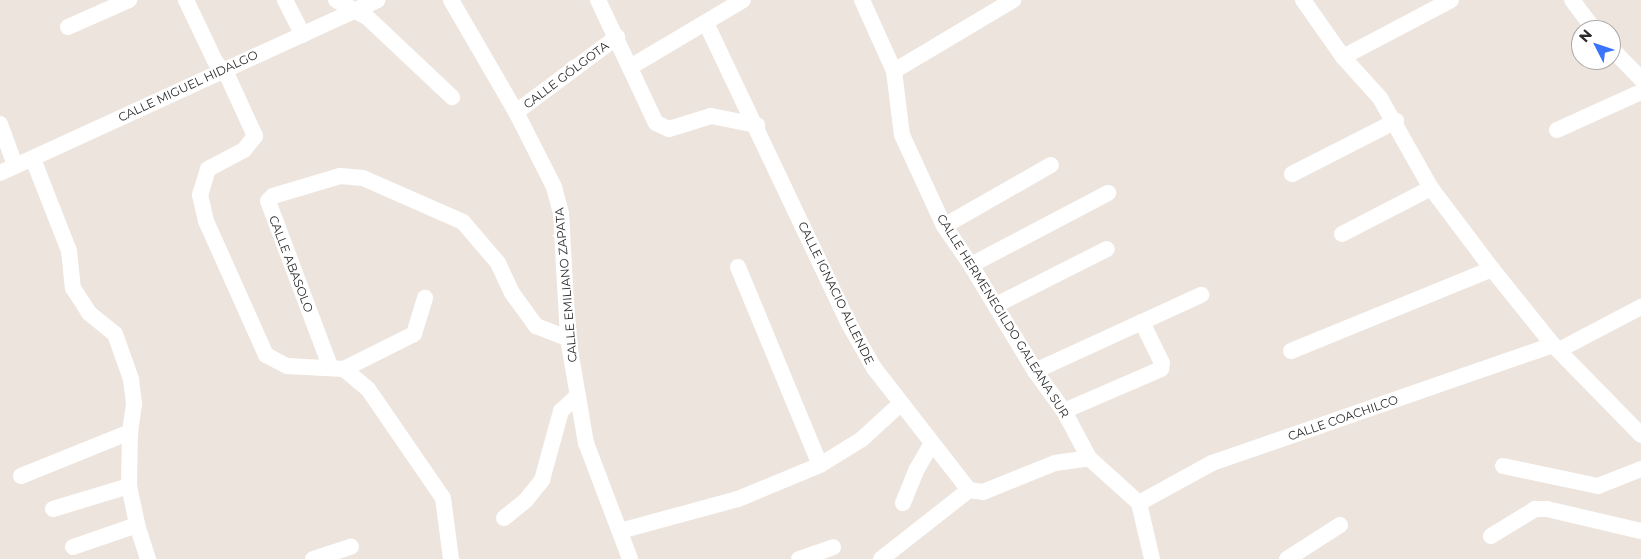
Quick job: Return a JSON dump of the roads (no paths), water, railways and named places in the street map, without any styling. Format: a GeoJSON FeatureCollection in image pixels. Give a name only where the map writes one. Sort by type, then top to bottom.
{"type":"FeatureCollection","features":[{"type":"Feature","properties":{"kind":"street"},"geometry":{"type":"LineString","coordinates":[[68,27],[130,0]]}},
{"type":"Feature","properties":{"kind":"street"},"geometry":{"type":"LineString","coordinates":[[186,0],[255,136],[244,150],[208,169],[200,195],[206,221],[266,355],[287,366],[337,368],[414,334],[425,298]]}},
{"type":"Feature","properties":{"kind":"street"},"geometry":{"type":"LineString","coordinates":[[285,0],[303,36]]}},
{"type":"Feature","properties":{"kind":"street"},"geometry":{"type":"LineString","coordinates":[[336,0],[367,17],[452,97]]}},
{"type":"Feature","properties":{"kind":"street","name":"CALLE MIGUEL HIDALGO"},"geometry":{"type":"LineString","coordinates":[[0,174],[15,165],[33,159],[222,70],[356,12],[377,0]]}},
{"type":"Feature","properties":{"kind":"street","name":"CALLE EMILIANO ZAPATA"},"geometry":{"type":"LineString","coordinates":[[451,0],[516,112],[554,187],[561,213],[568,338],[586,444],[630,559]]}},
{"type":"Feature","properties":{"kind":"street"},"geometry":{"type":"LineString","coordinates":[[598,0],[632,66],[650,112],[663,127],[682,126],[711,116],[757,125]]}},
{"type":"Feature","properties":{"kind":"street"},"geometry":{"type":"LineString","coordinates":[[632,66],[743,0]]}},
{"type":"Feature","properties":{"kind":"street","name":"CALLE HERMENEGILDO GALEANA SUR"},"geometry":{"type":"LineString","coordinates":[[862,0],[894,72],[902,135],[944,226],[971,265],[1035,371],[1064,411],[1089,458],[1139,503]]}},
{"type":"Feature","properties":{"kind":"street"},"geometry":{"type":"LineString","coordinates":[[894,72],[1013,0]]}},
{"type":"Feature","properties":{"kind":"street"},"geometry":{"type":"LineString","coordinates":[[1303,0],[1343,57],[1396,120],[1431,188],[1492,269],[1556,347],[1641,434]]}},
{"type":"Feature","properties":{"kind":"street"},"geometry":{"type":"LineString","coordinates":[[1343,57],[1451,0]]}},
{"type":"Feature","properties":{"kind":"street"},"geometry":{"type":"LineString","coordinates":[[1572,0],[1587,20]]}},
{"type":"Feature","properties":{"kind":"street","name":"CALLE IGNACIO ALLENDE"},"geometry":{"type":"LineString","coordinates":[[706,23],[757,125],[849,324],[874,368],[900,404],[969,490]]}},
{"type":"Feature","properties":{"kind":"street","name":"CALLE GÓLGOTA"},"geometry":{"type":"LineString","coordinates":[[516,112],[617,37]]}},
{"type":"Feature","properties":{"kind":"street"},"geometry":{"type":"LineString","coordinates":[[1621,58],[1641,79]]}},
{"type":"Feature","properties":{"kind":"street"},"geometry":{"type":"LineString","coordinates":[[1557,130],[1641,92]]}},
{"type":"Feature","properties":{"kind":"street"},"geometry":{"type":"LineString","coordinates":[[1292,174],[1396,120]]}},
{"type":"Feature","properties":{"kind":"street"},"geometry":{"type":"LineString","coordinates":[[0,124],[15,165]]}},
{"type":"Feature","properties":{"kind":"street"},"geometry":{"type":"LineString","coordinates":[[33,159],[69,251],[73,288],[89,312],[115,334],[121,350],[134,404],[130,432],[129,486],[136,524],[148,559]]}},
{"type":"Feature","properties":{"kind":"street"},"geometry":{"type":"LineString","coordinates":[[944,226],[1051,165]]}},
{"type":"Feature","properties":{"kind":"street","name":"CALLE ABASOLO"},"geometry":{"type":"LineString","coordinates":[[337,368],[268,201],[273,196],[340,176],[363,178],[463,222],[483,243],[512,294],[536,326],[568,338]]}},
{"type":"Feature","properties":{"kind":"street"},"geometry":{"type":"LineString","coordinates":[[1342,234],[1431,188]]}},
{"type":"Feature","properties":{"kind":"street"},"geometry":{"type":"LineString","coordinates":[[971,265],[1108,193]]}},
{"type":"Feature","properties":{"kind":"street"},"geometry":{"type":"LineString","coordinates":[[996,305],[1107,249]]}},
{"type":"Feature","properties":{"kind":"street"},"geometry":{"type":"LineString","coordinates":[[738,266],[820,465]]}},
{"type":"Feature","properties":{"kind":"street"},"geometry":{"type":"LineString","coordinates":[[1291,351],[1492,269]]}},
{"type":"Feature","properties":{"kind":"street"},"geometry":{"type":"LineString","coordinates":[[1035,371],[1201,295]]}},
{"type":"Feature","properties":{"kind":"street","name":"CALLE COACHILCO"},"geometry":{"type":"LineString","coordinates":[[1139,503],[1212,463],[1556,347],[1641,307]]}},
{"type":"Feature","properties":{"kind":"street"},"geometry":{"type":"LineString","coordinates":[[1064,411],[1161,369],[1162,363],[1142,322]]}},
{"type":"Feature","properties":{"kind":"street"},"geometry":{"type":"LineString","coordinates":[[337,368],[368,388],[443,498],[451,559]]}},
{"type":"Feature","properties":{"kind":"street"},"geometry":{"type":"LineString","coordinates":[[504,518],[526,500],[542,480],[561,411],[578,395]]}},
{"type":"Feature","properties":{"kind":"street"},"geometry":{"type":"LineString","coordinates":[[620,531],[738,499],[820,465],[862,439],[900,404]]}},
{"type":"Feature","properties":{"kind":"street"},"geometry":{"type":"LineString","coordinates":[[21,476],[130,432]]}},
{"type":"Feature","properties":{"kind":"street"},"geometry":{"type":"LineString","coordinates":[[903,503],[916,469],[931,445]]}},
{"type":"Feature","properties":{"kind":"street"},"geometry":{"type":"LineString","coordinates":[[881,559],[969,490],[984,492],[1055,463],[1089,458]]}},
{"type":"Feature","properties":{"kind":"street"},"geometry":{"type":"LineString","coordinates":[[1503,466],[1598,486],[1641,469]]}},
{"type":"Feature","properties":{"kind":"street"},"geometry":{"type":"LineString","coordinates":[[53,509],[129,486]]}},
{"type":"Feature","properties":{"kind":"street"},"geometry":{"type":"LineString","coordinates":[[1139,503],[1152,559]]}},
{"type":"Feature","properties":{"kind":"street"},"geometry":{"type":"LineString","coordinates":[[1491,536],[1535,509],[1641,531]]}},
{"type":"Feature","properties":{"kind":"street"},"geometry":{"type":"LineString","coordinates":[[73,547],[136,524]]}},
{"type":"Feature","properties":{"kind":"street"},"geometry":{"type":"LineString","coordinates":[[1286,559],[1340,525]]}},
{"type":"Feature","properties":{"kind":"street"},"geometry":{"type":"LineString","coordinates":[[313,559],[351,547]]}},
{"type":"Feature","properties":{"kind":"street"},"geometry":{"type":"LineString","coordinates":[[799,559],[833,547]]}}]}
